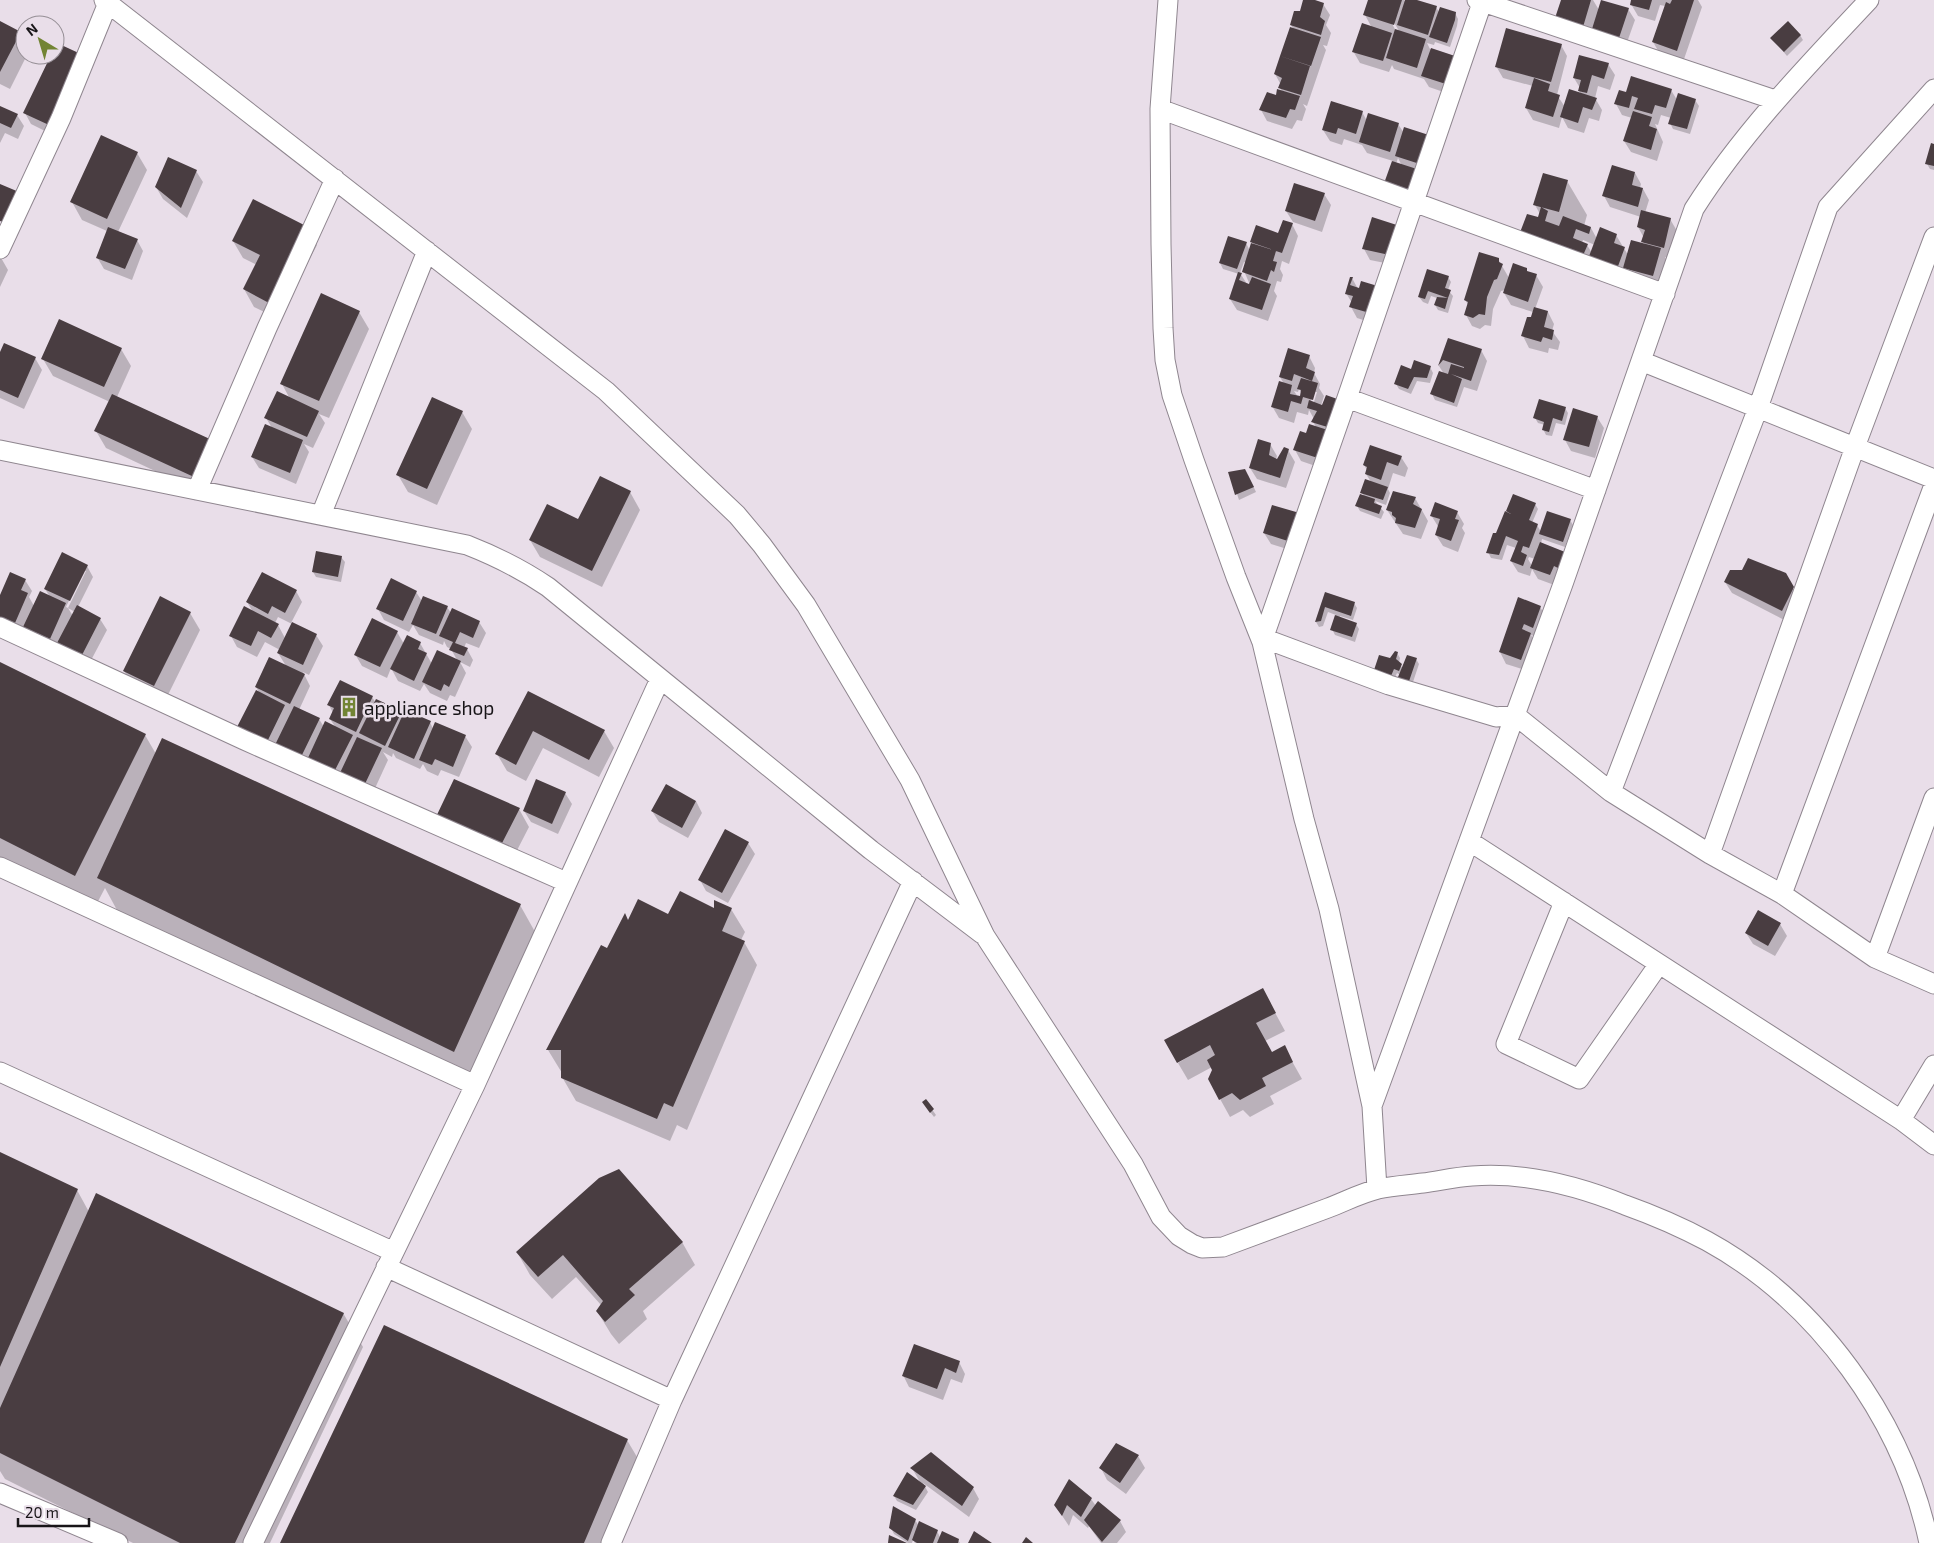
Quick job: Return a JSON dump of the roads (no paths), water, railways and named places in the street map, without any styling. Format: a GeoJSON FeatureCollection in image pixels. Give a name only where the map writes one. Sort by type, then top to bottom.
{"type":"FeatureCollection","features":[{"type":"Feature","properties":{"kind":"street"},"geometry":{"type":"LineString","coordinates":[[1168,0],[1160,109],[1162,328],[1172,395],[1236,577],[1262,640],[1304,819],[1329,909],[1372,1106],[1377,1189]]}},
{"type":"Feature","properties":{"kind":"street"},"geometry":{"type":"LineString","coordinates":[[1372,1106],[1596,490],[1694,209],[1714,178],[1775,100],[1870,0]]}},
{"type":"Feature","properties":{"kind":"street"},"geometry":{"type":"LineString","coordinates":[[1262,640],[1348,398],[1480,1],[1775,100]]}},
{"type":"Feature","properties":{"kind":"street"},"geometry":{"type":"LineString","coordinates":[[0,249],[61,118],[106,2],[606,391],[706,484],[762,544],[806,605],[910,780],[985,936],[1133,1164],[1161,1217],[1179,1236],[1202,1248],[1223,1247],[1377,1189],[1472,1176],[1512,1177],[1570,1186],[1613,1200],[1678,1226],[1709,1242],[1782,1293],[1824,1337],[1859,1381],[1901,1455],[1921,1511],[1929,1543]]}},
{"type":"Feature","properties":{"kind":"street"},"geometry":{"type":"LineString","coordinates":[[1611,792],[1758,408],[1828,207],[1934,89]]}},
{"type":"Feature","properties":{"kind":"street"},"geometry":{"type":"LineString","coordinates":[[1160,109],[1414,204],[1664,294]]}},
{"type":"Feature","properties":{"kind":"street"},"geometry":{"type":"LineString","coordinates":[[197,490],[267,328],[335,180]]}},
{"type":"Feature","properties":{"kind":"street"},"geometry":{"type":"LineString","coordinates":[[1710,854],[1855,447],[1934,237]]}},
{"type":"Feature","properties":{"kind":"street"},"geometry":{"type":"LineString","coordinates":[[321,515],[427,252]]}},
{"type":"Feature","properties":{"kind":"street"},"geometry":{"type":"LineString","coordinates":[[1641,361],[1934,479]]}},
{"type":"Feature","properties":{"kind":"street"},"geometry":{"type":"LineString","coordinates":[[1348,398],[1596,490]]}},
{"type":"Feature","properties":{"kind":"street"},"geometry":{"type":"LineString","coordinates":[[0,450],[466,545],[530,574],[871,850],[985,936]]}},
{"type":"Feature","properties":{"kind":"street"},"geometry":{"type":"LineString","coordinates":[[1782,894],[1934,485]]}},
{"type":"Feature","properties":{"kind":"street"},"geometry":{"type":"LineString","coordinates":[[0,627],[244,740],[566,882]]}},
{"type":"Feature","properties":{"kind":"street"},"geometry":{"type":"LineString","coordinates":[[1262,640],[1389,685],[1496,717],[1515,715],[1611,792],[1710,854],[1782,894],[1875,958],[1934,984]]}},
{"type":"Feature","properties":{"kind":"street"},"geometry":{"type":"LineString","coordinates":[[253,1543],[475,1085],[660,679]]}},
{"type":"Feature","properties":{"kind":"street"},"geometry":{"type":"LineString","coordinates":[[1875,958],[1934,798]]}},
{"type":"Feature","properties":{"kind":"street"},"geometry":{"type":"LineString","coordinates":[[1469,841],[1901,1120],[1934,1145]]}},
{"type":"Feature","properties":{"kind":"street"},"geometry":{"type":"LineString","coordinates":[[0,867],[475,1085]]}},
{"type":"Feature","properties":{"kind":"street"},"geometry":{"type":"LineString","coordinates":[[611,1543],[672,1400],[913,881]]}},
{"type":"Feature","properties":{"kind":"street"},"geometry":{"type":"LineString","coordinates":[[1564,902],[1506,1044],[1579,1079],[1659,964]]}},
{"type":"Feature","properties":{"kind":"street"},"geometry":{"type":"LineString","coordinates":[[1901,1120],[1934,1065]]}},
{"type":"Feature","properties":{"kind":"street"},"geometry":{"type":"LineString","coordinates":[[0,1072],[390,1259],[672,1400]]}},
{"type":"Feature","properties":{"kind":"street"},"geometry":{"type":"LineString","coordinates":[[0,1493],[118,1543]]}},
{"type":"Feature","properties":{"kind":"place","name":"appliance shop"},"geometry":{"type":"Point","coordinates":[349,707]}}]}
